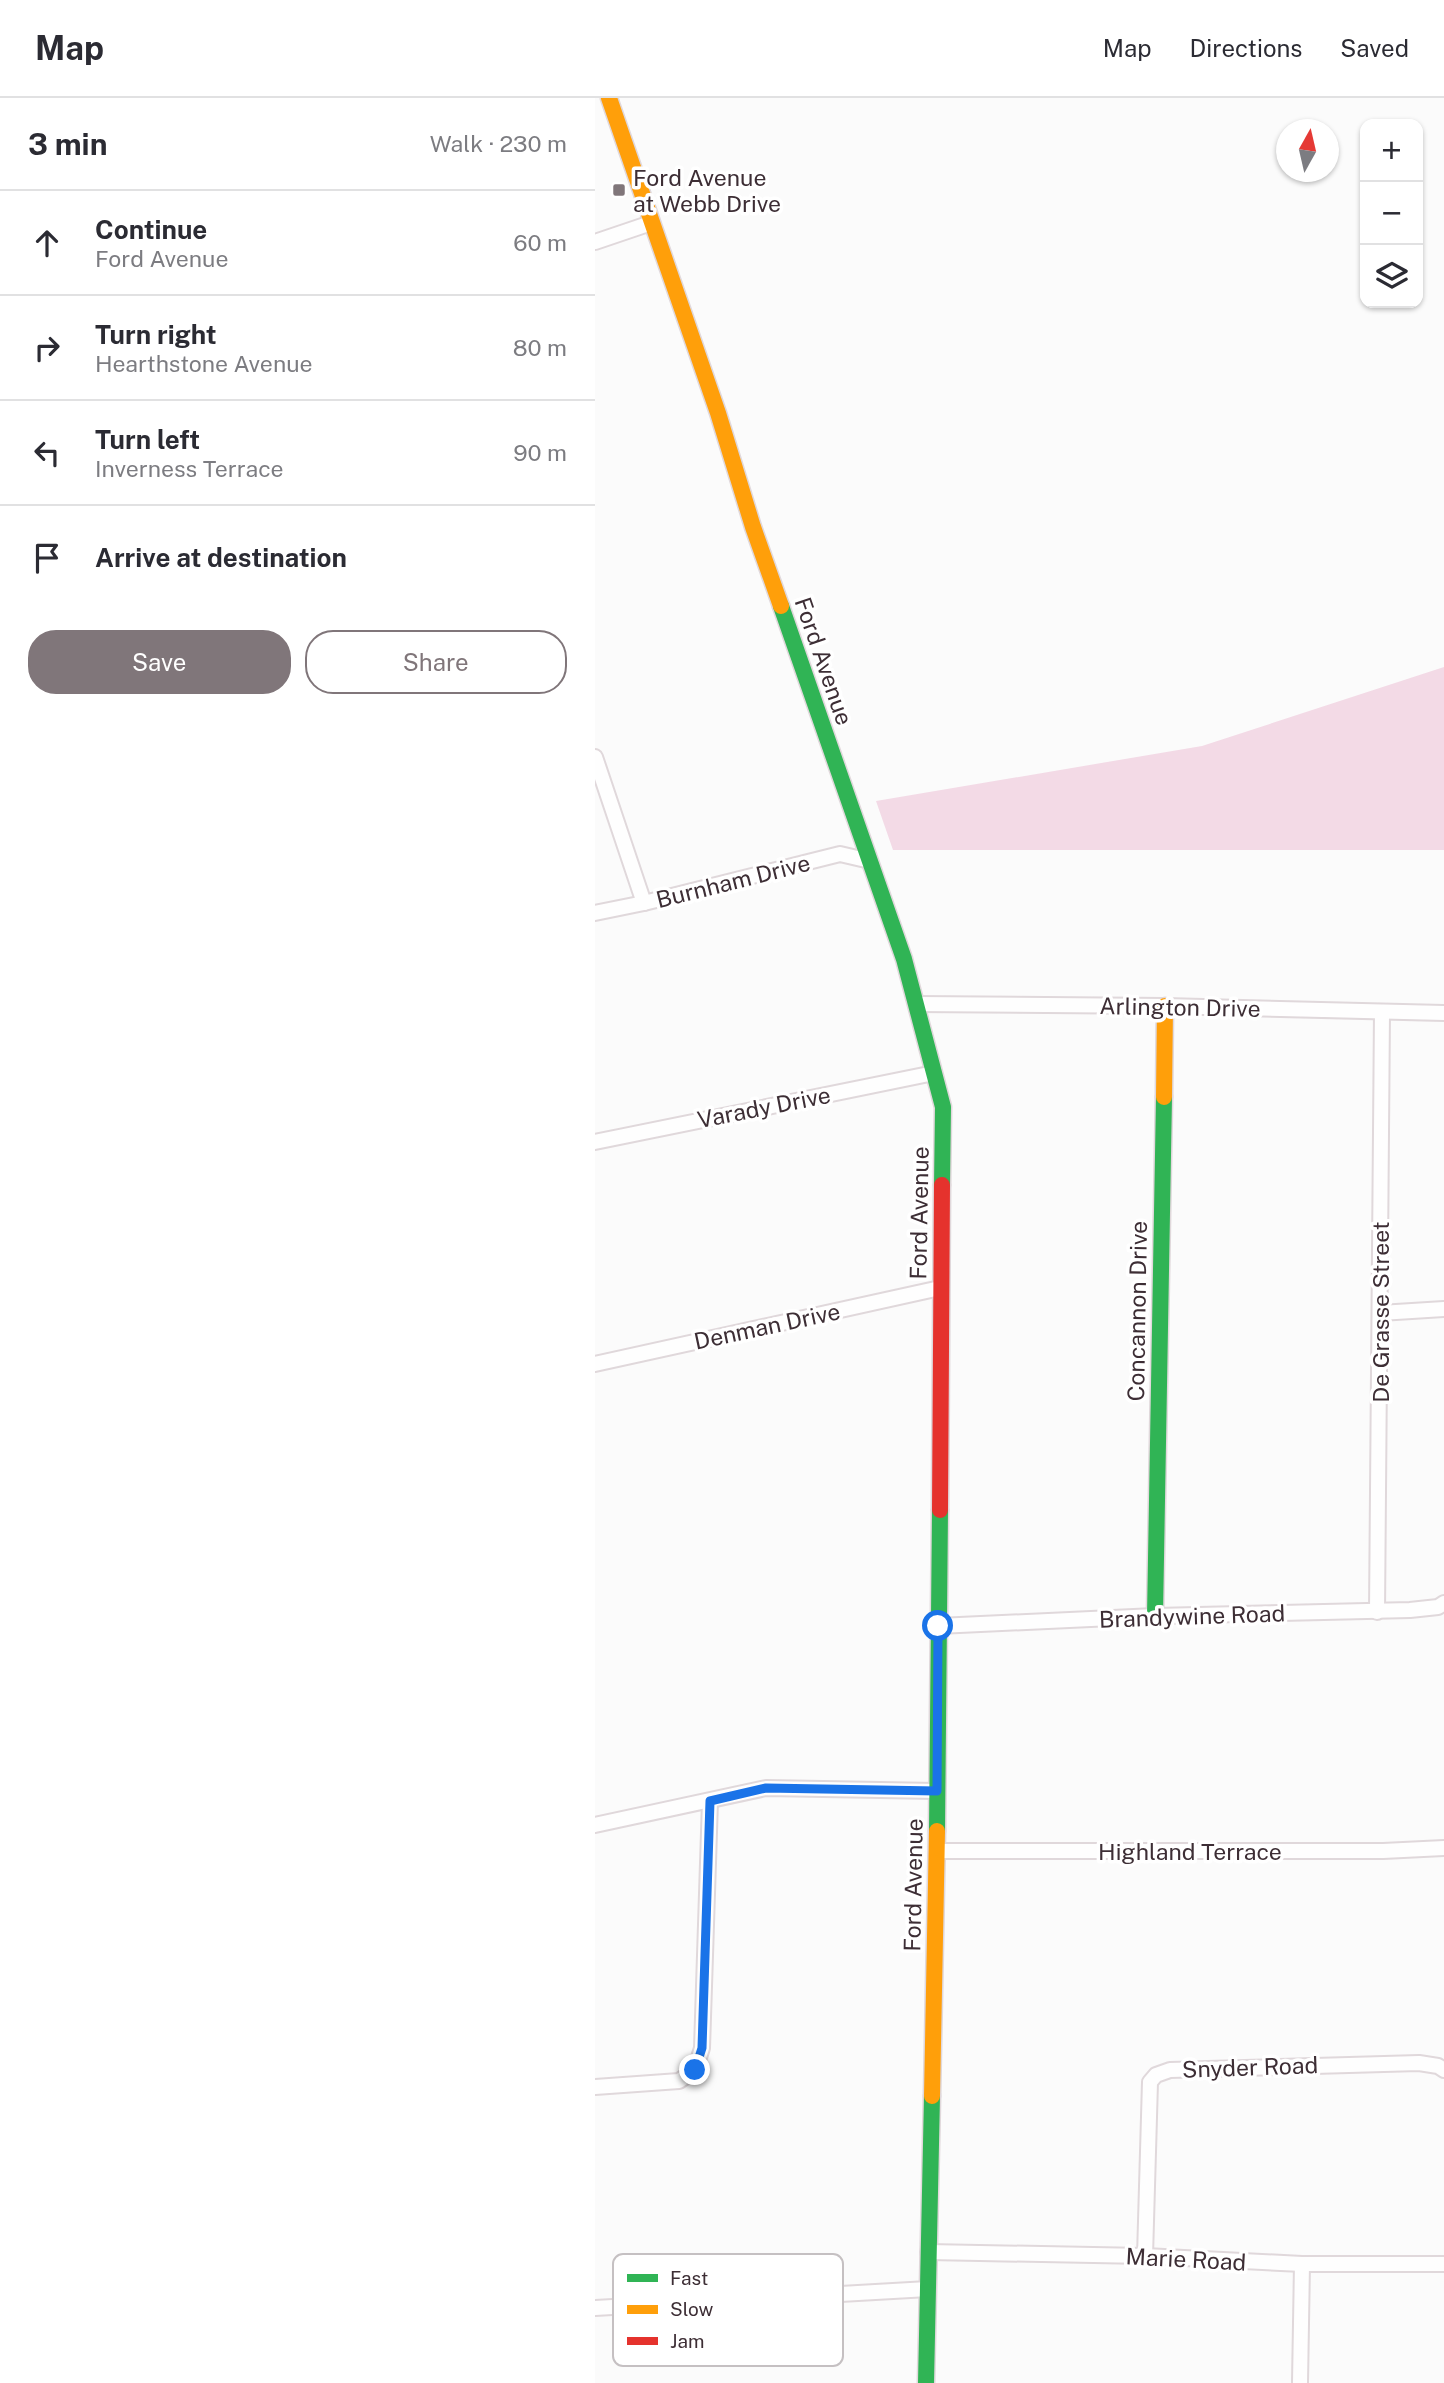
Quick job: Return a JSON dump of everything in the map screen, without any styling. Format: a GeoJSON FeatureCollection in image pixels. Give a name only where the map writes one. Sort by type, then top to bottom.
{"type":"FeatureCollection","features":[{"type":"Feature","properties":{"kind":"street","name":"Ford Avenue"},"geometry":{"type":"LineString","coordinates":[[610,98],[753,527],[904,959],[943,1108],[937,1852],[926,2383]]}},
{"type":"Feature","properties":{"kind":"street"},"geometry":{"type":"LineString","coordinates":[[595,242],[651,223]]}},
{"type":"Feature","properties":{"kind":"street"},"geometry":{"type":"LineString","coordinates":[[595,757],[644,903]]}},
{"type":"Feature","properties":{"kind":"street","name":"Burnham Drive"},"geometry":{"type":"LineString","coordinates":[[595,913],[840,854],[870,861]]}},
{"type":"Feature","properties":{"kind":"street","name":"Arlington Drive"},"geometry":{"type":"LineString","coordinates":[[916,1004],[1165,1006],[1444,1013]]}},
{"type":"Feature","properties":{"kind":"street","name":"Concannon Drive"},"geometry":{"type":"LineString","coordinates":[[1155,1616],[1165,1006]]}},
{"type":"Feature","properties":{"kind":"street","name":"De Grasse Street"},"geometry":{"type":"LineString","coordinates":[[1377,1612],[1382,1012]]}},
{"type":"Feature","properties":{"kind":"street","name":"Varady Drive"},"geometry":{"type":"LineString","coordinates":[[595,1142],[934,1073]]}},
{"type":"Feature","properties":{"kind":"street","name":"Denman Drive"},"geometry":{"type":"LineString","coordinates":[[595,1364],[940,1288]]}},
{"type":"Feature","properties":{"kind":"street"},"geometry":{"type":"LineString","coordinates":[[1380,1312],[1444,1309]]}},
{"type":"Feature","properties":{"kind":"street","name":"Brandywine Road"},"geometry":{"type":"LineString","coordinates":[[938,1626],[1155,1616],[1377,1612],[1438,1607],[1444,1603]]}},
{"type":"Feature","properties":{"kind":"street"},"geometry":{"type":"LineString","coordinates":[[595,1825],[766,1788],[937,1791]]}},
{"type":"Feature","properties":{"kind":"street"},"geometry":{"type":"LineString","coordinates":[[595,2087],[679,2081],[695,2070],[702,2048],[710,1801]]}},
{"type":"Feature","properties":{"kind":"street","name":"Highland Terrace"},"geometry":{"type":"LineString","coordinates":[[937,1852],[1383,1851],[1444,1848]]}},
{"type":"Feature","properties":{"kind":"street","name":"Snyder Road"},"geometry":{"type":"LineString","coordinates":[[1145,2256],[1150,2082],[1156,2074],[1170,2070],[1419,2063],[1444,2070]]}},
{"type":"Feature","properties":{"kind":"street","name":"Marie Road"},"geometry":{"type":"LineString","coordinates":[[928,2252],[1145,2256],[1302,2264],[1444,2264]]}},
{"type":"Feature","properties":{"kind":"street"},"geometry":{"type":"LineString","coordinates":[[1300,2383],[1302,2264]]}},
{"type":"Feature","properties":{"kind":"street"},"geometry":{"type":"LineString","coordinates":[[843,2294],[928,2289]]}},
{"type":"Feature","properties":{"kind":"street"},"geometry":{"type":"LineString","coordinates":[[595,2308],[613,2307]]}},
{"type":"Feature","properties":{"kind":"shaded area"},"geometry":{"type":"Polygon","coordinates":[[[1444,667],[1444,850],[893,850],[876,801],[1202,746],[1444,667]]]}},
{"type":"Feature","properties":{"kind":"traffic: fast"},"geometry":{"type":"LineString","coordinates":[[781,606],[904,959],[943,1107],[942,1185]]}},
{"type":"Feature","properties":{"kind":"traffic: fast"},"geometry":{"type":"LineString","coordinates":[[1155,1616],[1164,1097]]}},
{"type":"Feature","properties":{"kind":"traffic: fast"},"geometry":{"type":"LineString","coordinates":[[937,1831],[940,1510]]}},
{"type":"Feature","properties":{"kind":"traffic: fast"},"geometry":{"type":"LineString","coordinates":[[926,2383],[932,2096]]}},
{"type":"Feature","properties":{"kind":"traffic: slow"},"geometry":{"type":"LineString","coordinates":[[609,98],[718,413],[753,527],[781,606]]}},
{"type":"Feature","properties":{"kind":"traffic: slow"},"geometry":{"type":"LineString","coordinates":[[1164,1097],[1165,1006]]}},
{"type":"Feature","properties":{"kind":"traffic: slow"},"geometry":{"type":"LineString","coordinates":[[932,2096],[937,1831]]}},
{"type":"Feature","properties":{"kind":"traffic: jam"},"geometry":{"type":"LineString","coordinates":[[940,1510],[942,1185]]}},
{"type":"Feature","properties":{"kind":"place","name":"Ford Avenue at Webb Drive"},"geometry":{"type":"Point","coordinates":[619,190]}},
{"type":"Feature","properties":{"kind":"route"},"geometry":{"type":"LineString","coordinates":[[695,2070],[702,2048],[710,1801],[766,1788],[937,1791],[938,1626]]}}]}
